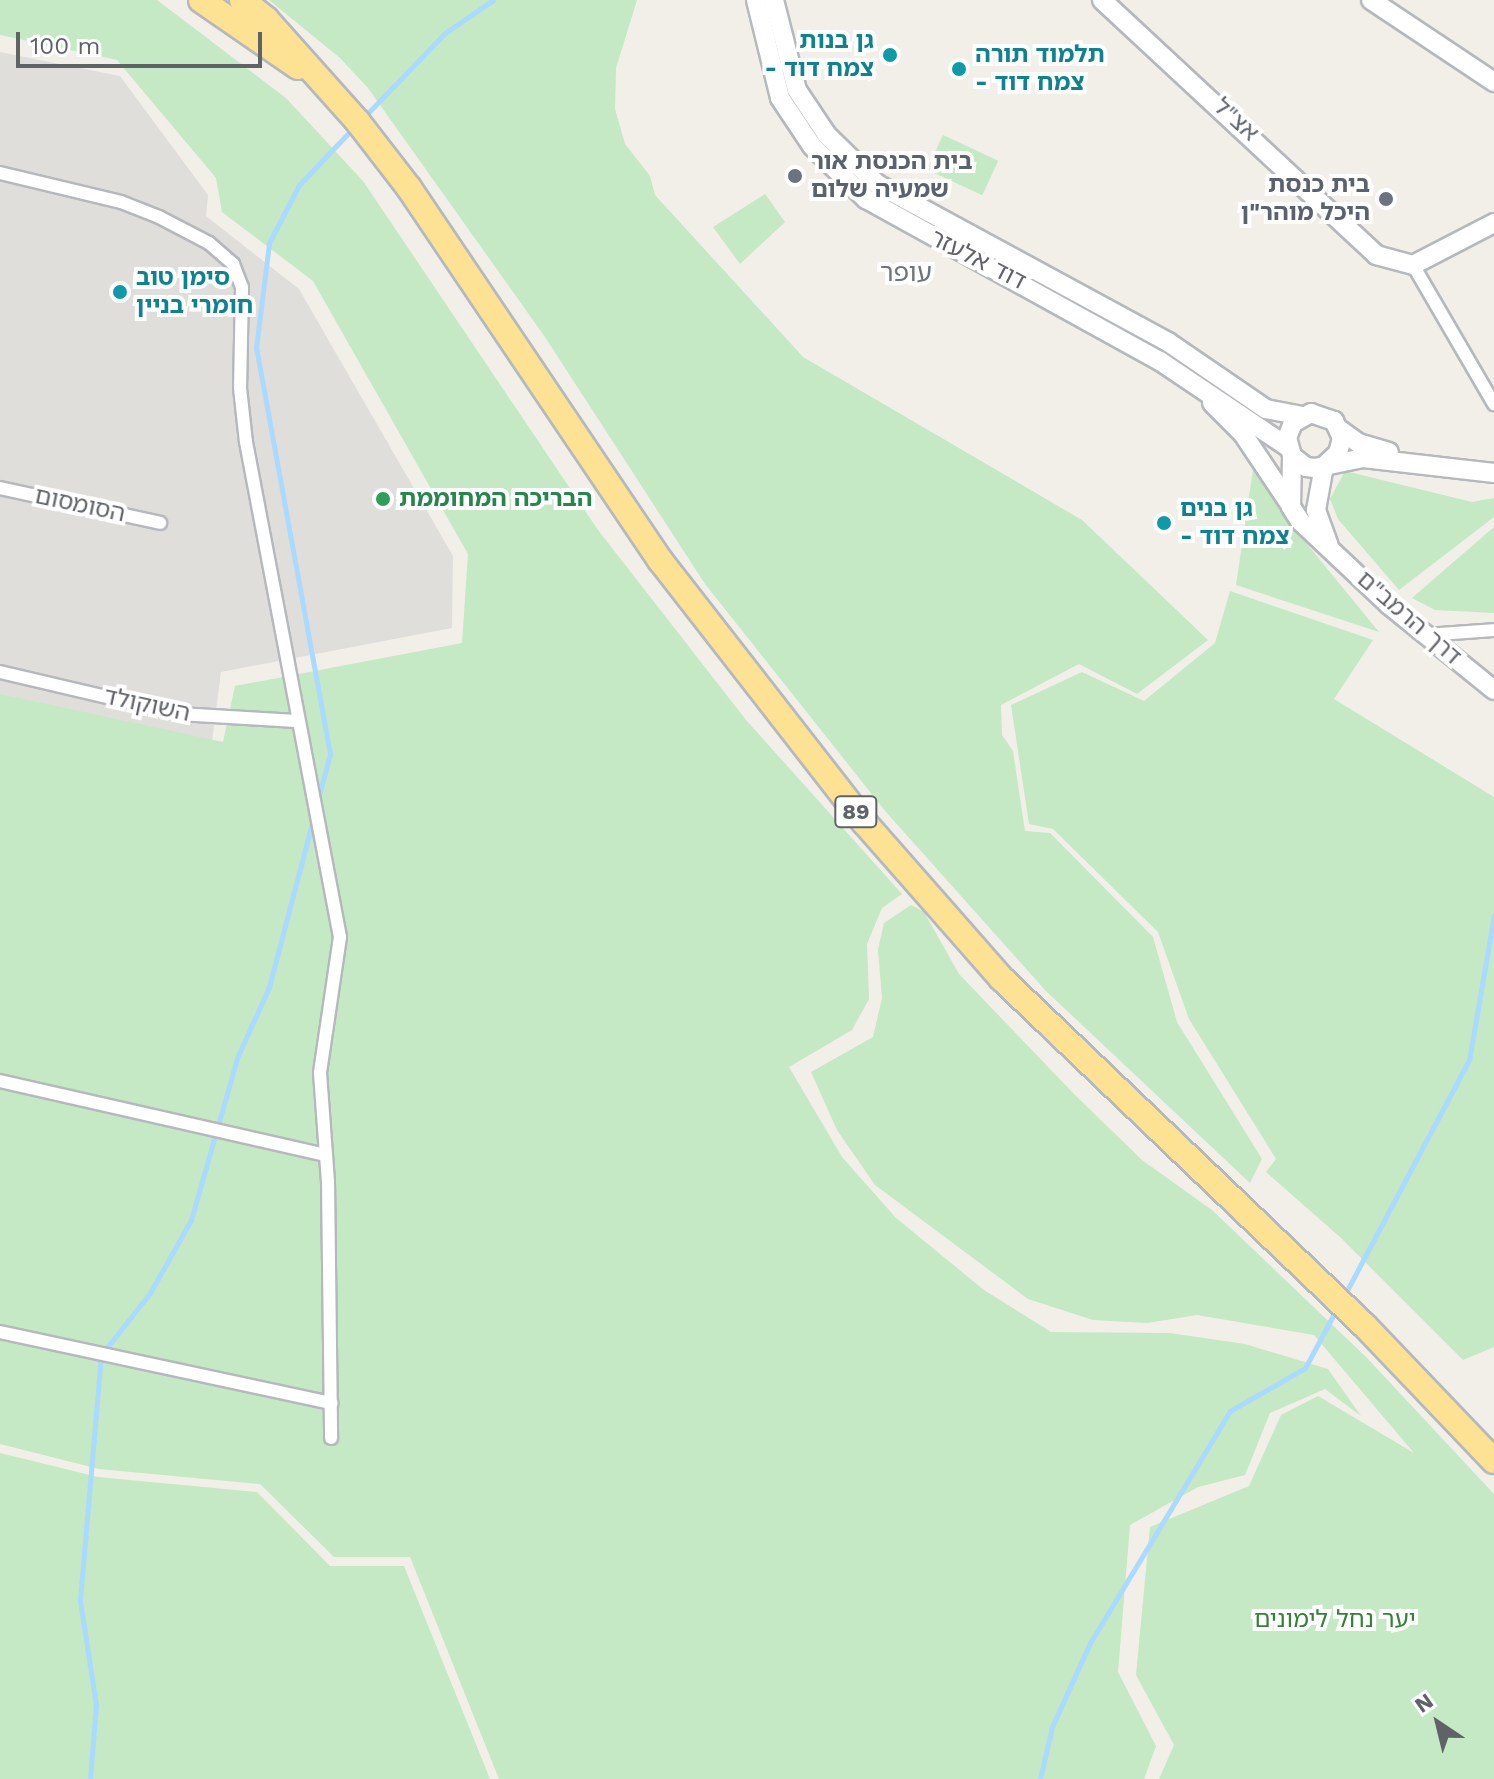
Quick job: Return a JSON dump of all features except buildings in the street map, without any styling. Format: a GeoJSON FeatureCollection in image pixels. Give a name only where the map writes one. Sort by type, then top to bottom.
{"type":"FeatureCollection","features":[{"type":"Feature","properties":{"kind":"highway","name":"89"},"geometry":{"type":"LineString","coordinates":[[201,0],[318,79]]}},
{"type":"Feature","properties":{"kind":"highway","name":"89"},"geometry":{"type":"LineString","coordinates":[[242,0],[318,79],[409,188],[660,560],[864,822],[1002,979],[1364,1325],[1494,1461]]}},
{"type":"Feature","properties":{"kind":"street","name":"דוד אלעזר"},"geometry":{"type":"LineString","coordinates":[[756,0],[780,98],[840,177],[890,215],[1024,283],[1160,361],[1290,451]]}},
{"type":"Feature","properties":{"kind":"street","name":"דוד אלעזר"},"geometry":{"type":"LineString","coordinates":[[774,0],[787,67],[803,101],[827,135],[877,184],[1168,342],[1266,409],[1301,416]]}},
{"type":"Feature","properties":{"kind":"street","name":"אצ\"ל"},"geometry":{"type":"LineString","coordinates":[[1102,0],[1376,255],[1413,265]]}},
{"type":"Feature","properties":{"kind":"street"},"geometry":{"type":"LineString","coordinates":[[1371,0],[1494,82]]}},
{"type":"Feature","properties":{"kind":"street"},"geometry":{"type":"LineString","coordinates":[[0,173],[121,202],[209,243],[233,264],[243,303],[240,388],[244,429],[296,721],[340,937],[320,1073],[326,1155],[331,1438]]}},
{"type":"Feature","properties":{"kind":"street"},"geometry":{"type":"LineString","coordinates":[[1494,223],[1413,265],[1494,404]]}},
{"type":"Feature","properties":{"kind":"street","name":"דרך הרמב\"ם"},"geometry":{"type":"LineString","coordinates":[[1160,361],[1243,434],[1291,507],[1331,551],[1424,636],[1492,688]]}},
{"type":"Feature","properties":{"kind":"street"},"geometry":{"type":"LineString","coordinates":[[1291,507],[1289,431],[1301,416],[1319,412],[1358,443],[1446,468]]}},
{"type":"Feature","properties":{"kind":"street"},"geometry":{"type":"LineString","coordinates":[[1324,466],[1341,447],[1339,429]]}},
{"type":"Feature","properties":{"kind":"street"},"geometry":{"type":"LineString","coordinates":[[1290,451],[1306,467],[1363,458],[1494,473]]}},
{"type":"Feature","properties":{"kind":"street","name":"דרך הרמב\"ם"},"geometry":{"type":"LineString","coordinates":[[1324,466],[1316,510],[1331,551]]}},
{"type":"Feature","properties":{"kind":"street","name":"הסומסום"},"geometry":{"type":"LineString","coordinates":[[0,488],[160,523]]}},
{"type":"Feature","properties":{"kind":"street"},"geometry":{"type":"LineString","coordinates":[[1424,636],[1494,630]]}},
{"type":"Feature","properties":{"kind":"street","name":"השוקולד"},"geometry":{"type":"LineString","coordinates":[[0,672],[179,714],[296,721]]}},
{"type":"Feature","properties":{"kind":"street"},"geometry":{"type":"LineString","coordinates":[[0,1081],[326,1155]]}},
{"type":"Feature","properties":{"kind":"street"},"geometry":{"type":"LineString","coordinates":[[0,1332],[331,1403]]}},
{"type":"Feature","properties":{"kind":"shaded area"},"geometry":{"type":"Polygon","coordinates":[[[0,52],[120,76],[208,195],[206,216],[299,289],[453,556],[452,628],[221,672],[211,749],[0,697],[0,52]]]}},
{"type":"Feature","properties":{"kind":"green space"},"geometry":{"type":"Polygon","coordinates":[[[0,0],[157,0],[286,98],[363,181],[598,530],[746,720],[902,894],[882,908],[867,944],[869,999],[852,1030],[789,1067],[842,1157],[896,1218],[984,1290],[1051,1332],[1170,1333],[1245,1344],[1328,1369],[1361,1416],[1325,1389],[1270,1413],[1245,1475],[1198,1487],[1130,1525],[1118,1672],[1156,1746],[1144,1779],[499,1779],[410,1557],[334,1557],[260,1484],[99,1469],[0,1444],[0,694],[223,742],[235,686],[462,643],[468,554],[313,281],[222,212],[216,178],[117,60],[0,35],[0,0]]]}},
{"type":"Feature","properties":{"kind":"green space"},"geometry":{"type":"Polygon","coordinates":[[[269,0],[637,0],[616,68],[615,109],[625,144],[650,176],[655,195],[803,357],[1082,520],[1208,640],[1137,694],[1079,664],[1001,705],[1002,735],[1013,751],[1025,831],[1050,833],[1153,937],[1177,1022],[1262,1159],[1250,1183],[1046,991],[886,812],[705,584],[545,337],[368,88],[340,58],[269,0]]]}},
{"type":"Feature","properties":{"kind":"green space"},"geometry":{"type":"Polygon","coordinates":[[[943,135],[998,161],[982,195],[927,169],[943,135]]]}},
{"type":"Feature","properties":{"kind":"green space"},"geometry":{"type":"Polygon","coordinates":[[[765,194],[785,222],[740,264],[713,227],[765,194]]]}},
{"type":"Feature","properties":{"kind":"green space"},"geometry":{"type":"Polygon","coordinates":[[[1254,463],[1280,511],[1379,632],[1236,585],[1254,463]]]}},
{"type":"Feature","properties":{"kind":"green space"},"geometry":{"type":"Polygon","coordinates":[[[1345,471],[1472,502],[1494,498],[1494,517],[1399,590],[1338,519],[1330,499],[1345,471]]]}},
{"type":"Feature","properties":{"kind":"green space"},"geometry":{"type":"Polygon","coordinates":[[[1494,527],[1494,613],[1435,610],[1412,598],[1494,527]]]}},
{"type":"Feature","properties":{"kind":"green space"},"geometry":{"type":"Polygon","coordinates":[[[1230,591],[1373,640],[1334,699],[1494,797],[1494,1347],[1463,1360],[1341,1238],[1266,1172],[1276,1159],[1189,1019],[1158,932],[1053,829],[1029,824],[1011,705],[1082,672],[1144,701],[1215,643],[1230,591]]]}},
{"type":"Feature","properties":{"kind":"green space","name":"יער נחל לימונים"},"geometry":{"type":"Polygon","coordinates":[[[911,905],[924,912],[959,974],[1073,1093],[1142,1160],[1212,1210],[1367,1358],[1494,1494],[1494,1779],[1159,1779],[1174,1745],[1136,1675],[1150,1527],[1249,1486],[1281,1415],[1318,1396],[1414,1453],[1314,1335],[1197,1315],[1147,1323],[1093,1320],[1028,1299],[875,1185],[837,1130],[811,1072],[873,1037],[882,998],[878,950],[884,923],[911,905]]]}},
{"type":"Feature","properties":{"kind":"green space"},"geometry":{"type":"Polygon","coordinates":[[[0,1453],[98,1477],[257,1492],[330,1566],[404,1566],[490,1779],[0,1779],[0,1453]]]}},
{"type":"Feature","properties":{"kind":"waterway"},"geometry":{"type":"LineString","coordinates":[[364,117],[445,33],[493,0]]}},
{"type":"Feature","properties":{"kind":"waterway"},"geometry":{"type":"LineString","coordinates":[[318,799],[330,754],[256,348],[269,243],[299,185],[354,127]]}},
{"type":"Feature","properties":{"kind":"waterway"},"geometry":{"type":"LineString","coordinates":[[90,1779],[96,1705],[80,1600],[101,1355],[150,1293],[191,1220],[237,1058],[269,987],[314,816]]}},
{"type":"Feature","properties":{"kind":"waterway"},"geometry":{"type":"LineString","coordinates":[[1344,1296],[1469,1060],[1494,915]]}},
{"type":"Feature","properties":{"kind":"waterway"},"geometry":{"type":"LineString","coordinates":[[1040,1779],[1052,1727],[1090,1643],[1230,1411],[1305,1368],[1337,1308]]}},
{"type":"Feature","properties":{"kind":"place","name":"גן בנות - צמח דוד"},"geometry":{"type":"Point","coordinates":[890,55]}},
{"type":"Feature","properties":{"kind":"place","name":"תלמוד תורה - צמח דוד"},"geometry":{"type":"Point","coordinates":[959,69]}},
{"type":"Feature","properties":{"kind":"place","name":"בית הכנסת אור שמעיה שלום"},"geometry":{"type":"Point","coordinates":[795,176]}},
{"type":"Feature","properties":{"kind":"place","name":"בית כנסת היכל מוהר\"ן"},"geometry":{"type":"Point","coordinates":[1386,199]}},
{"type":"Feature","properties":{"kind":"place","name":"סימן טוב חומרי בניין"},"geometry":{"type":"Point","coordinates":[120,292]}},
{"type":"Feature","properties":{"kind":"place","name":"הבריכה המחוממת"},"geometry":{"type":"Point","coordinates":[383,499]}},
{"type":"Feature","properties":{"kind":"place","name":"גן בנים - צמח דוד"},"geometry":{"type":"Point","coordinates":[1164,523]}},
{"type":"Feature","properties":{"kind":"district","name":"עופר"},"geometry":{"type":"Point","coordinates":[906,273]}}]}
